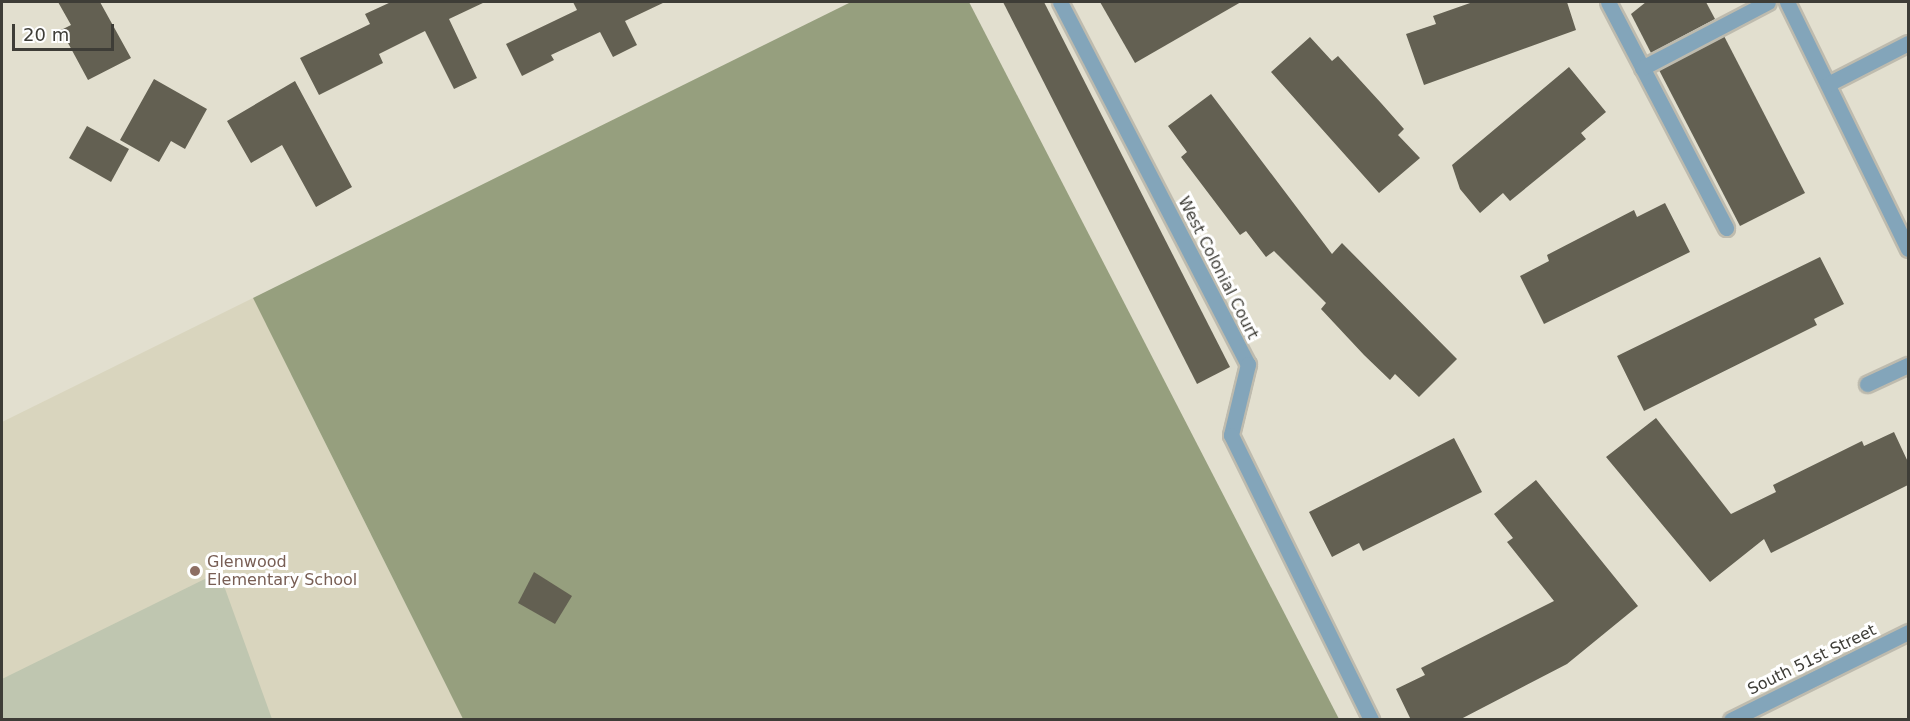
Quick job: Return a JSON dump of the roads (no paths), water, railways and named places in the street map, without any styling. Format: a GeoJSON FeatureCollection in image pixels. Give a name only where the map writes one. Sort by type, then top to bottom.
{"type":"FeatureCollection","features":[{"type":"Feature","properties":{"kind":"street","name":"West Colonial Court"},"geometry":{"type":"LineString","coordinates":[[1060,2],[1248,364],[1231,435],[1371,720]]}},
{"type":"Feature","properties":{"kind":"street"},"geometry":{"type":"LineString","coordinates":[[1608,2],[1726,228]]}},
{"type":"Feature","properties":{"kind":"street"},"geometry":{"type":"LineString","coordinates":[[1642,68],[1768,2]]}},
{"type":"Feature","properties":{"kind":"street"},"geometry":{"type":"LineString","coordinates":[[1788,2],[1908,249]]}},
{"type":"Feature","properties":{"kind":"street"},"geometry":{"type":"LineString","coordinates":[[1828,84],[1908,43]]}},
{"type":"Feature","properties":{"kind":"street"},"geometry":{"type":"LineString","coordinates":[[1867,384],[1908,364]]}},
{"type":"Feature","properties":{"kind":"street","name":"South 51st Street"},"geometry":{"type":"LineString","coordinates":[[1731,720],[1908,632]]}},
{"type":"Feature","properties":{"kind":"place","name":"Glenwood Elementary School"},"geometry":{"type":"Point","coordinates":[195,571]}}]}
